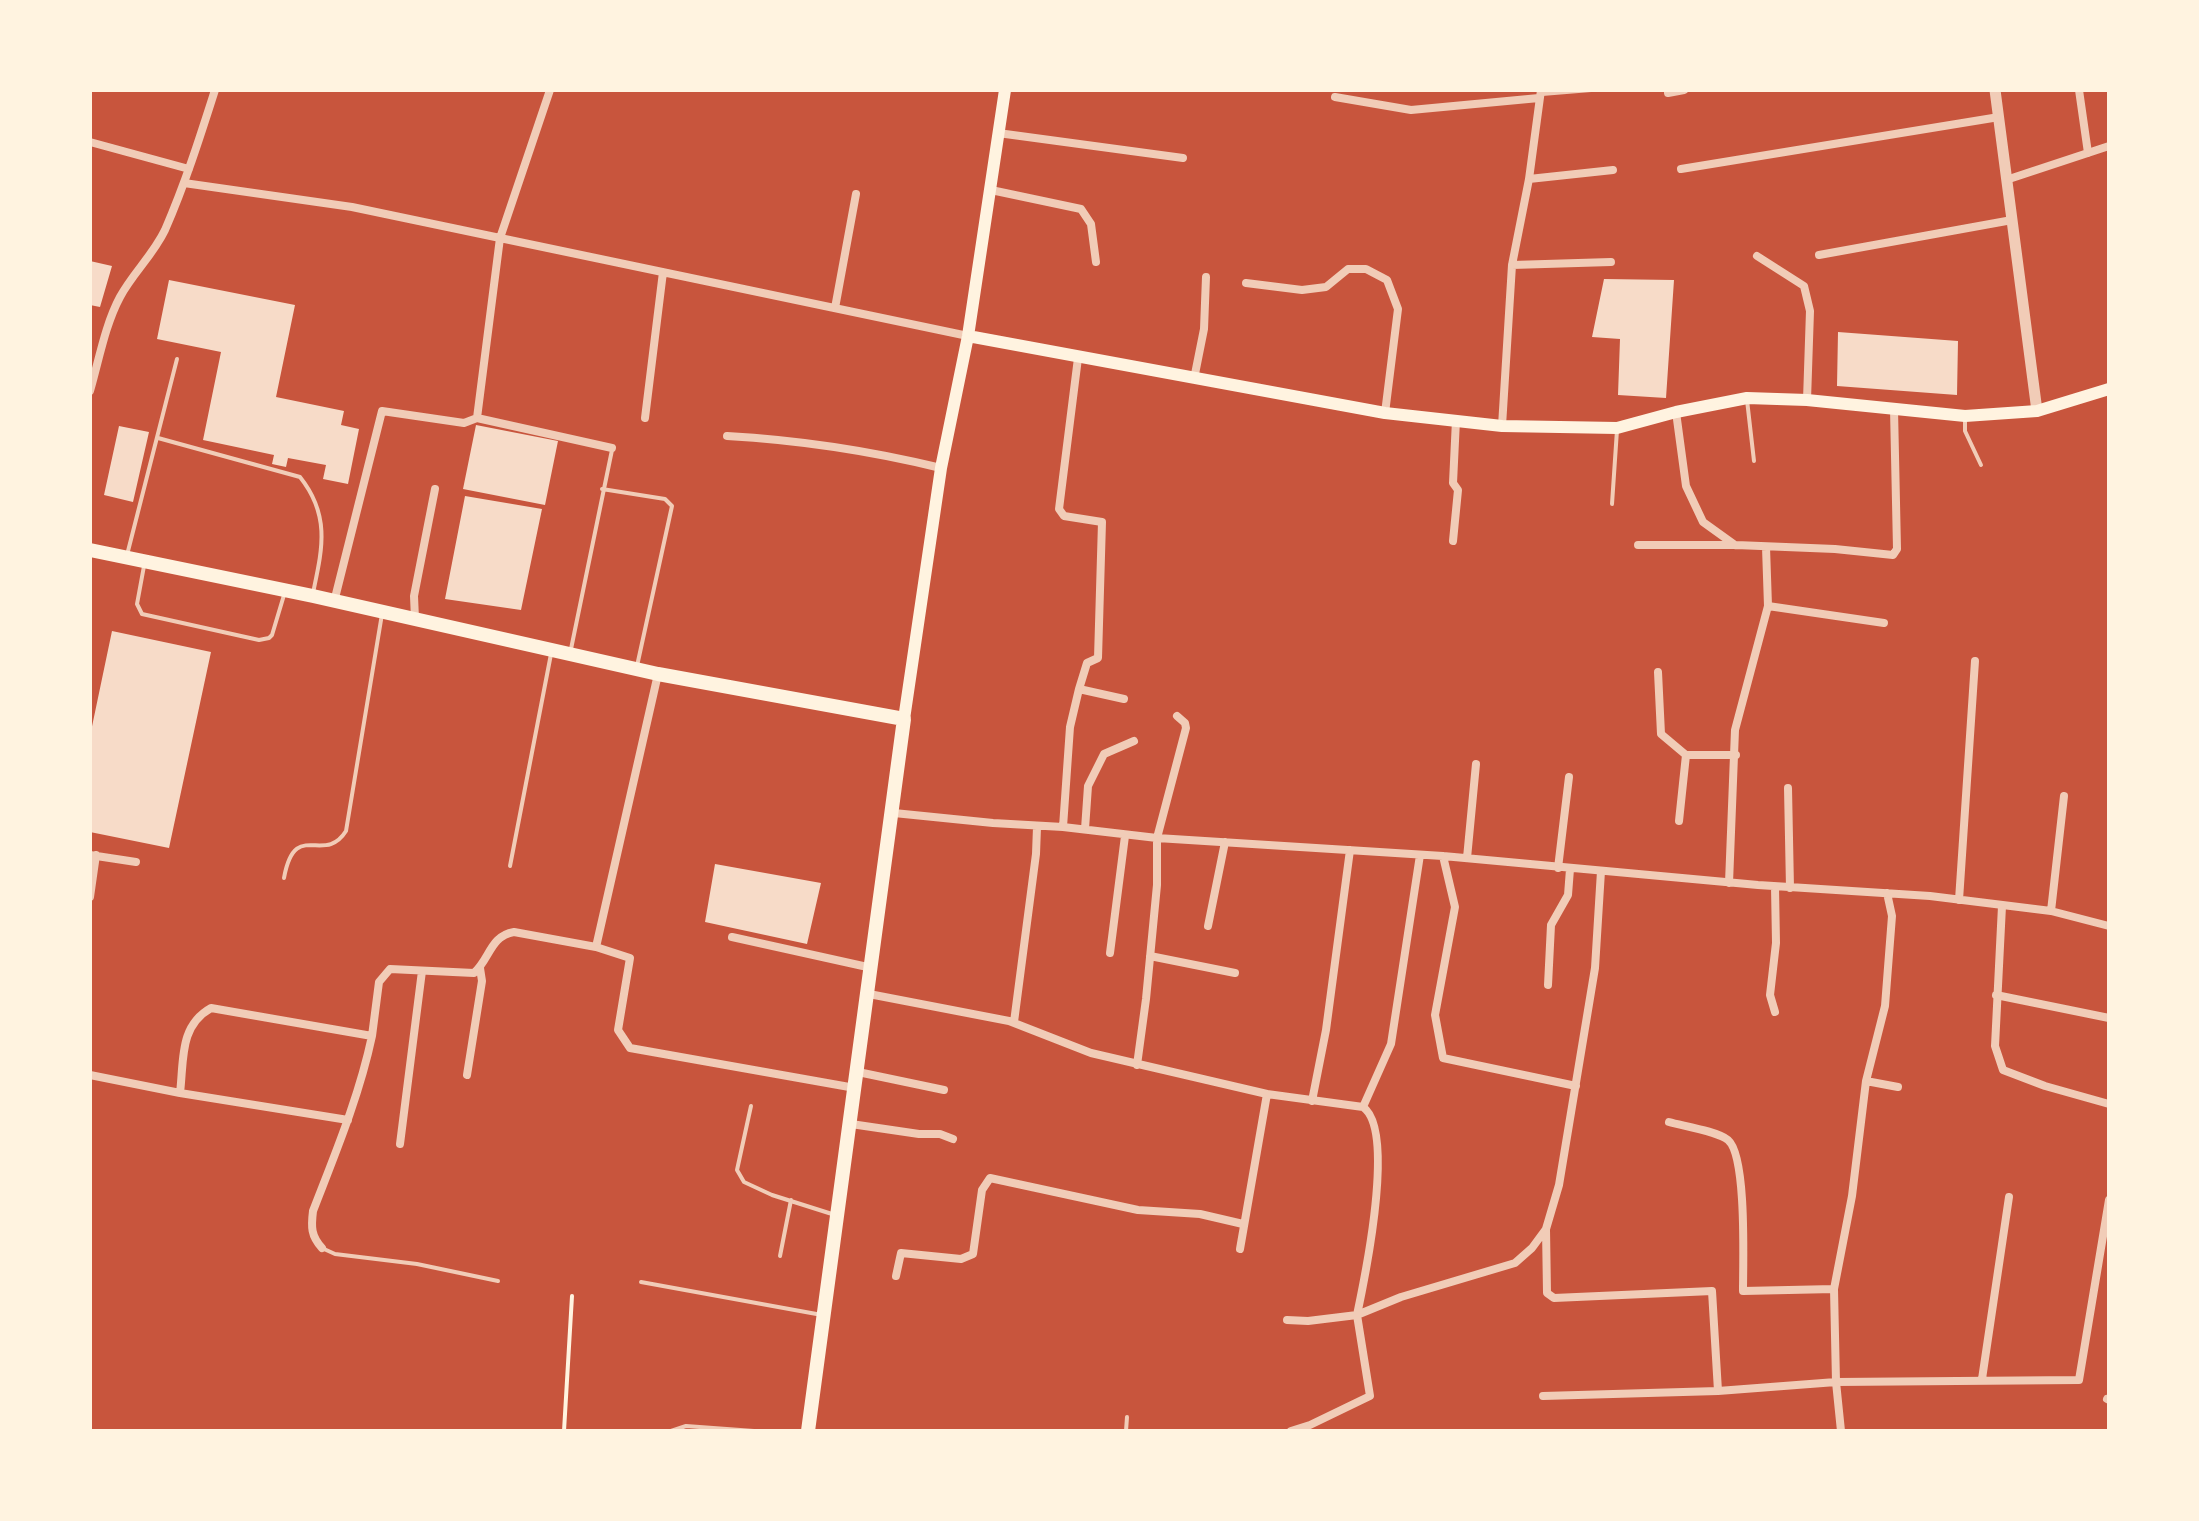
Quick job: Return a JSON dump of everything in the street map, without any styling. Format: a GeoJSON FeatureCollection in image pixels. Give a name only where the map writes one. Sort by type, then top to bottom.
{"type":"FeatureCollection","features":[{"type":"Feature","properties":{"kind":"main road"},"geometry":{"type":"LineString","coordinates":[[808,1431],[894,813],[904,719],[941,468],[968,336],[1005,90]]}},
{"type":"Feature","properties":{"kind":"main road"},"geometry":{"type":"LineString","coordinates":[[968,336],[1385,413],[1502,426],[1617,428],[1747,398],[1807,400],[1965,416],[2041,410],[2109,389]]}},
{"type":"Feature","properties":{"kind":"main road"},"geometry":{"type":"LineString","coordinates":[[90,550],[313,596],[552,652],[904,719]]}},
{"type":"Feature","properties":{"kind":"street"},"geometry":{"type":"LineString","coordinates":[[90,391],[110,320],[121,296],[154,252],[184,183],[215,90]]}},
{"type":"Feature","properties":{"kind":"street"},"geometry":{"type":"LineString","coordinates":[[477,418],[500,238],[550,90]]}},
{"type":"Feature","properties":{"kind":"street"},"geometry":{"type":"LineString","coordinates":[[1668,93],[1684,90]]}},
{"type":"Feature","properties":{"kind":"street"},"geometry":{"type":"LineString","coordinates":[[1995,90],[2041,410]]}},
{"type":"Feature","properties":{"kind":"street"},"geometry":{"type":"LineString","coordinates":[[2079,90],[2088,153]]}},
{"type":"Feature","properties":{"kind":"street"},"geometry":{"type":"LineString","coordinates":[[1335,97],[1411,110],[1540,94],[1529,179],[1512,265],[1502,426]]}},
{"type":"Feature","properties":{"kind":"street"},"geometry":{"type":"LineString","coordinates":[[1681,169],[1999,117]]}},
{"type":"Feature","properties":{"kind":"street"},"geometry":{"type":"LineString","coordinates":[[998,133],[1183,158]]}},
{"type":"Feature","properties":{"kind":"street"},"geometry":{"type":"LineString","coordinates":[[90,142],[189,169]]}},
{"type":"Feature","properties":{"kind":"street"},"geometry":{"type":"LineString","coordinates":[[2009,179],[2109,146]]}},
{"type":"Feature","properties":{"kind":"street"},"geometry":{"type":"LineString","coordinates":[[1529,179],[1613,170]]}},
{"type":"Feature","properties":{"kind":"street"},"geometry":{"type":"LineString","coordinates":[[184,183],[352,207],[968,336]]}},
{"type":"Feature","properties":{"kind":"street"},"geometry":{"type":"LineString","coordinates":[[991,190],[1081,209],[1091,224],[1096,262]]}},
{"type":"Feature","properties":{"kind":"street"},"geometry":{"type":"LineString","coordinates":[[835,308],[856,194]]}},
{"type":"Feature","properties":{"kind":"street"},"geometry":{"type":"LineString","coordinates":[[1819,255],[2012,220]]}},
{"type":"Feature","properties":{"kind":"street"},"geometry":{"type":"LineString","coordinates":[[1757,256],[1804,286],[1810,311],[1807,400]]}},
{"type":"Feature","properties":{"kind":"street"},"geometry":{"type":"LineString","coordinates":[[1512,265],[1611,262]]}},
{"type":"Feature","properties":{"kind":"street"},"geometry":{"type":"LineString","coordinates":[[1246,283],[1302,290],[1326,287],[1348,269],[1366,269],[1387,280],[1398,309],[1385,413]]}},
{"type":"Feature","properties":{"kind":"street"},"geometry":{"type":"LineString","coordinates":[[645,418],[663,272]]}},
{"type":"Feature","properties":{"kind":"street"},"geometry":{"type":"LineString","coordinates":[[1194,379],[1204,329],[1206,277]]}},
{"type":"Feature","properties":{"kind":"street"},"geometry":{"type":"LineString","coordinates":[[1063,827],[1070,727],[1087,663],[1098,658],[1102,522],[1064,516],[1059,509],[1078,358]]}},
{"type":"Feature","properties":{"kind":"street"},"geometry":{"type":"LineString","coordinates":[[1638,545],[1736,545],[1893,555],[1896,553],[1894,409]]}},
{"type":"Feature","properties":{"kind":"street"},"geometry":{"type":"LineString","coordinates":[[334,602],[379,415],[385,410],[464,423],[477,418],[612,448]]}},
{"type":"Feature","properties":{"kind":"street"},"geometry":{"type":"LineString","coordinates":[[1676,412],[1686,486],[1703,522],[1736,545]]}},
{"type":"Feature","properties":{"kind":"street"},"geometry":{"type":"LineString","coordinates":[[1453,541],[1458,490],[1453,483],[1456,420]]}},
{"type":"Feature","properties":{"kind":"street"},"geometry":{"type":"LineString","coordinates":[[727,436],[778,439],[889,455],[941,468]]}},
{"type":"Feature","properties":{"kind":"street"},"geometry":{"type":"LineString","coordinates":[[415,619],[414,596],[435,489]]}},
{"type":"Feature","properties":{"kind":"street"},"geometry":{"type":"LineString","coordinates":[[1729,883],[1735,730],[1768,606],[1766,547]]}},
{"type":"Feature","properties":{"kind":"street"},"geometry":{"type":"LineString","coordinates":[[1768,606],[1884,623]]}},
{"type":"Feature","properties":{"kind":"street"},"geometry":{"type":"LineString","coordinates":[[1959,900],[1975,661]]}},
{"type":"Feature","properties":{"kind":"street"},"geometry":{"type":"LineString","coordinates":[[1658,672],[1661,734],[1686,755],[1736,755]]}},
{"type":"Feature","properties":{"kind":"street"},"geometry":{"type":"LineString","coordinates":[[596,947],[658,674]]}},
{"type":"Feature","properties":{"kind":"street"},"geometry":{"type":"LineString","coordinates":[[1079,689],[1124,699]]}},
{"type":"Feature","properties":{"kind":"street"},"geometry":{"type":"LineString","coordinates":[[1137,1065],[1157,885],[1157,838],[1186,728],[1177,716]]}},
{"type":"Feature","properties":{"kind":"street"},"geometry":{"type":"LineString","coordinates":[[1085,829],[1088,786],[1104,754],[1134,741]]}},
{"type":"Feature","properties":{"kind":"street"},"geometry":{"type":"LineString","coordinates":[[1679,821],[1686,755]]}},
{"type":"Feature","properties":{"kind":"street"},"geometry":{"type":"LineString","coordinates":[[1467,858],[1476,764]]}},
{"type":"Feature","properties":{"kind":"street"},"geometry":{"type":"LineString","coordinates":[[1558,868],[1569,777]]}},
{"type":"Feature","properties":{"kind":"street"},"geometry":{"type":"LineString","coordinates":[[1788,788],[1790,888]]}},
{"type":"Feature","properties":{"kind":"street"},"geometry":{"type":"LineString","coordinates":[[2051,911],[2064,796]]}},
{"type":"Feature","properties":{"kind":"street"},"geometry":{"type":"LineString","coordinates":[[894,813],[1085,829],[1125,836],[1443,856],[1775,887],[1887,893],[2051,911],[2109,926]]}},
{"type":"Feature","properties":{"kind":"street"},"geometry":{"type":"LineString","coordinates":[[1014,1022],[1037,827]]}},
{"type":"Feature","properties":{"kind":"street"},"geometry":{"type":"LineString","coordinates":[[1110,953],[1125,836]]}},
{"type":"Feature","properties":{"kind":"street"},"geometry":{"type":"LineString","coordinates":[[1208,926],[1225,842]]}},
{"type":"Feature","properties":{"kind":"street"},"geometry":{"type":"LineString","coordinates":[[1312,1101],[1326,1030],[1350,850]]}},
{"type":"Feature","properties":{"kind":"street"},"geometry":{"type":"LineString","coordinates":[[90,897],[93,855],[136,862]]}},
{"type":"Feature","properties":{"kind":"street"},"geometry":{"type":"LineString","coordinates":[[1363,1107],[1391,1044],[1420,855]]}},
{"type":"Feature","properties":{"kind":"street"},"geometry":{"type":"LineString","coordinates":[[1443,856],[1455,907],[1435,1015],[1443,1058],[1576,1086]]}},
{"type":"Feature","properties":{"kind":"street"},"geometry":{"type":"LineString","coordinates":[[1548,985],[1551,925],[1568,895],[1570,869]]}},
{"type":"Feature","properties":{"kind":"street"},"geometry":{"type":"LineString","coordinates":[[1601,871],[1595,968],[1559,1185],[1546,1229],[1547,1293],[1554,1298],[1712,1291],[1718,1391]]}},
{"type":"Feature","properties":{"kind":"street"},"geometry":{"type":"LineString","coordinates":[[1775,887],[1776,943],[1770,995],[1775,1012]]}},
{"type":"Feature","properties":{"kind":"street"},"geometry":{"type":"LineString","coordinates":[[1841,1431],[1836,1382],[1834,1289],[1852,1196],[1866,1081],[1885,1006],[1892,916],[1887,893]]}},
{"type":"Feature","properties":{"kind":"street"},"geometry":{"type":"LineString","coordinates":[[2002,906],[1995,1046],[2003,1070],[2045,1086],[2109,1104]]}},
{"type":"Feature","properties":{"kind":"street"},"geometry":{"type":"LineString","coordinates":[[322,1248],[314,1239],[311,1226],[313,1211],[364,1072],[379,982],[390,969],[467,975],[480,968],[496,939],[503,934],[514,932],[596,947],[630,958],[618,1030],[630,1048],[856,1088]]}},
{"type":"Feature","properties":{"kind":"street"},"geometry":{"type":"LineString","coordinates":[[732,937],[872,968]]}},
{"type":"Feature","properties":{"kind":"street"},"geometry":{"type":"LineString","coordinates":[[1150,956],[1235,973]]}},
{"type":"Feature","properties":{"kind":"street"},"geometry":{"type":"LineString","coordinates":[[467,1075],[482,981],[480,968]]}},
{"type":"Feature","properties":{"kind":"street"},"geometry":{"type":"LineString","coordinates":[[400,1144],[422,971]]}},
{"type":"Feature","properties":{"kind":"street"},"geometry":{"type":"LineString","coordinates":[[869,994],[1014,1022],[1091,1053],[1137,1065],[1267,1094],[1363,1107],[1370,1111],[1374,1121],[1379,1181],[1357,1315],[1370,1396],[1291,1431]]}},
{"type":"Feature","properties":{"kind":"street"},"geometry":{"type":"LineString","coordinates":[[1996,995],[2109,1018]]}},
{"type":"Feature","properties":{"kind":"street"},"geometry":{"type":"LineString","coordinates":[[180,1093],[188,1030],[197,1016],[211,1008],[372,1036]]}},
{"type":"Feature","properties":{"kind":"street"},"geometry":{"type":"LineString","coordinates":[[858,1072],[944,1090]]}},
{"type":"Feature","properties":{"kind":"street"},"geometry":{"type":"LineString","coordinates":[[90,1075],[348,1120]]}},
{"type":"Feature","properties":{"kind":"street"},"geometry":{"type":"LineString","coordinates":[[1866,1081],[1898,1087]]}},
{"type":"Feature","properties":{"kind":"street"},"geometry":{"type":"LineString","coordinates":[[1240,1249],[1267,1094]]}},
{"type":"Feature","properties":{"kind":"street"},"geometry":{"type":"LineString","coordinates":[[1669,1122],[1724,1137],[1734,1147],[1742,1193],[1743,1291],[1834,1289]]}},
{"type":"Feature","properties":{"kind":"street"},"geometry":{"type":"LineString","coordinates":[[851,1124],[940,1134],[953,1139]]}},
{"type":"Feature","properties":{"kind":"street"},"geometry":{"type":"LineString","coordinates":[[896,1276],[901,1253],[961,1259],[973,1254],[982,1190],[990,1178],[1138,1210],[1200,1214],[1243,1224]]}},
{"type":"Feature","properties":{"kind":"street"},"geometry":{"type":"LineString","coordinates":[[1982,1379],[2009,1197]]}},
{"type":"Feature","properties":{"kind":"street"},"geometry":{"type":"LineString","coordinates":[[1543,1396],[1718,1391],[1836,1382],[2079,1380],[2109,1200]]}},
{"type":"Feature","properties":{"kind":"street"},"geometry":{"type":"LineString","coordinates":[[1287,1320],[1308,1321],[1357,1315],[1401,1297],[1515,1263],[1532,1248],[1546,1229]]}},
{"type":"Feature","properties":{"kind":"lane"},"geometry":{"type":"LineString","coordinates":[[1540,94],[1591,90]]}},
{"type":"Feature","properties":{"kind":"lane"},"geometry":{"type":"LineString","coordinates":[[126,559],[177,359]]}},
{"type":"Feature","properties":{"kind":"lane"},"geometry":{"type":"LineString","coordinates":[[1747,398],[1754,461]]}},
{"type":"Feature","properties":{"kind":"lane"},"geometry":{"type":"LineString","coordinates":[[1965,416],[1965,431],[1981,465]]}},
{"type":"Feature","properties":{"kind":"lane"},"geometry":{"type":"LineString","coordinates":[[1612,504],[1617,428]]}},
{"type":"Feature","properties":{"kind":"lane"},"geometry":{"type":"LineString","coordinates":[[158,438],[300,477],[316,507],[324,546],[313,596]]}},
{"type":"Feature","properties":{"kind":"lane"},"geometry":{"type":"LineString","coordinates":[[569,655],[612,448]]}},
{"type":"Feature","properties":{"kind":"lane"},"geometry":{"type":"LineString","coordinates":[[602,489],[665,499],[672,506],[637,668]]}},
{"type":"Feature","properties":{"kind":"lane"},"geometry":{"type":"LineString","coordinates":[[145,563],[137,604],[142,614],[259,640],[272,635],[285,592]]}},
{"type":"Feature","properties":{"kind":"lane"},"geometry":{"type":"LineString","coordinates":[[284,878],[287,858],[295,848],[331,845],[340,840],[346,831],[382,612]]}},
{"type":"Feature","properties":{"kind":"lane"},"geometry":{"type":"LineString","coordinates":[[510,866],[552,652]]}},
{"type":"Feature","properties":{"kind":"lane"},"geometry":{"type":"LineString","coordinates":[[751,1106],[737,1170],[744,1182],[772,1195],[838,1216]]}},
{"type":"Feature","properties":{"kind":"lane"},"geometry":{"type":"LineString","coordinates":[[780,1256],[791,1200]]}},
{"type":"Feature","properties":{"kind":"lane"},"geometry":{"type":"LineString","coordinates":[[322,1248],[335,1254],[417,1264],[498,1281]]}},
{"type":"Feature","properties":{"kind":"lane"},"geometry":{"type":"LineString","coordinates":[[641,1282],[824,1316]]}},
{"type":"Feature","properties":{"kind":"lane"},"geometry":{"type":"LineString","coordinates":[[1126,1431],[1127,1417]]}},
{"type":"Feature","properties":{"kind":"lane"},"geometry":{"type":"LineString","coordinates":[[671,1431],[686,1426],[754,1431]]}},
{"type":"Feature","properties":{"kind":"path"},"geometry":{"type":"LineString","coordinates":[[564,1431],[572,1296]]}},
{"type":"Feature","properties":{"kind":"building"},"geometry":{"type":"Polygon","coordinates":[[[90,261],[112,266],[100,307],[90,305],[90,261]]]}},
{"type":"Feature","properties":{"kind":"building"},"geometry":{"type":"Polygon","coordinates":[[[1604,279],[1674,280],[1666,398],[1618,395],[1620,339],[1592,337],[1604,279]]]}},
{"type":"Feature","properties":{"kind":"building"},"geometry":{"type":"Polygon","coordinates":[[[169,280],[295,305],[276,397],[344,411],[341,425],[359,429],[348,484],[323,479],[326,465],[288,458],[286,467],[272,464],[274,455],[203,440],[221,352],[157,339],[169,280]]]}},
{"type":"Feature","properties":{"kind":"building"},"geometry":{"type":"Polygon","coordinates":[[[1838,332],[1958,341],[1957,395],[1837,386],[1838,332]]]}},
{"type":"Feature","properties":{"kind":"building"},"geometry":{"type":"Polygon","coordinates":[[[476,425],[558,441],[545,505],[463,489],[476,425]]]}},
{"type":"Feature","properties":{"kind":"building"},"geometry":{"type":"Polygon","coordinates":[[[119,426],[149,432],[133,502],[104,495],[119,426]]]}},
{"type":"Feature","properties":{"kind":"building"},"geometry":{"type":"Polygon","coordinates":[[[465,496],[542,509],[521,610],[445,599],[465,496]]]}},
{"type":"Feature","properties":{"kind":"building"},"geometry":{"type":"Polygon","coordinates":[[[112,631],[211,652],[169,848],[90,832],[90,736],[112,631]]]}},
{"type":"Feature","properties":{"kind":"building"},"geometry":{"type":"Polygon","coordinates":[[[715,864],[821,883],[807,944],[705,922],[715,864]]]}}]}
